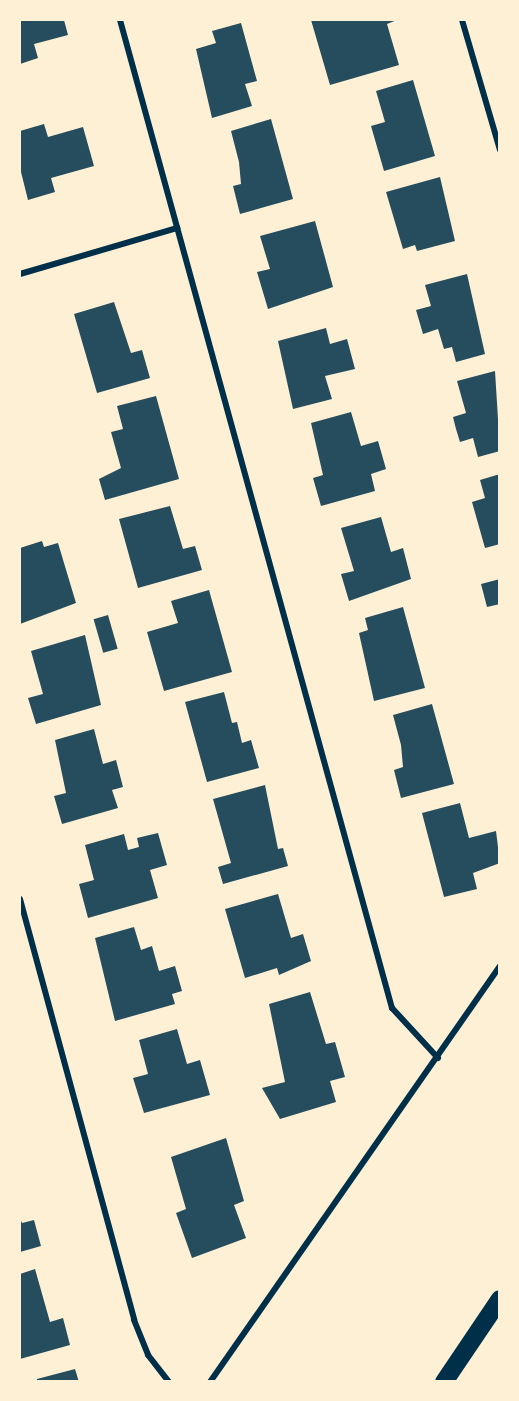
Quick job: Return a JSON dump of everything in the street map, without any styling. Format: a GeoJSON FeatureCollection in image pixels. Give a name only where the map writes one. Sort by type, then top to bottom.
{"type":"FeatureCollection","features":[{"type":"Feature","properties":{"kind":"highway"},"geometry":{"type":"LineString","coordinates":[[444,1382],[500,1299]]}},
{"type":"Feature","properties":{"kind":"street"},"geometry":{"type":"LineString","coordinates":[[120,20],[392,1008],[438,1058]]}},
{"type":"Feature","properties":{"kind":"street"},"geometry":{"type":"LineString","coordinates":[[462,20],[500,150]]}},
{"type":"Feature","properties":{"kind":"street"},"geometry":{"type":"LineString","coordinates":[[20,274],[177,228]]}},
{"type":"Feature","properties":{"kind":"street"},"geometry":{"type":"LineString","coordinates":[[20,899],[134,1320],[148,1355],[169,1382]]}},
{"type":"Feature","properties":{"kind":"street"},"geometry":{"type":"LineString","coordinates":[[210,1382],[500,966]]}},
{"type":"Feature","properties":{"kind":"building"},"geometry":{"type":"Polygon","coordinates":[[[20,20],[64,20],[68,35],[34,44],[38,58],[20,64],[20,20]]]}},
{"type":"Feature","properties":{"kind":"building"},"geometry":{"type":"Polygon","coordinates":[[[311,20],[397,20],[387,24],[399,65],[330,85],[311,20]]]}},
{"type":"Feature","properties":{"kind":"building"},"geometry":{"type":"Polygon","coordinates":[[[241,23],[257,81],[245,84],[252,106],[212,118],[196,49],[216,43],[212,31],[241,23]]]}},
{"type":"Feature","properties":{"kind":"building"},"geometry":{"type":"Polygon","coordinates":[[[413,80],[435,156],[384,171],[371,126],[385,122],[376,91],[413,80]]]}},
{"type":"Feature","properties":{"kind":"building"},"geometry":{"type":"Polygon","coordinates":[[[271,119],[293,199],[240,214],[233,186],[241,184],[239,162],[231,131],[271,119]]]}},
{"type":"Feature","properties":{"kind":"building"},"geometry":{"type":"Polygon","coordinates":[[[44,124],[48,137],[83,127],[94,166],[51,178],[55,192],[28,200],[20,168],[20,131],[44,124]]]}},
{"type":"Feature","properties":{"kind":"building"},"geometry":{"type":"Polygon","coordinates":[[[440,177],[455,241],[417,251],[415,245],[403,249],[386,192],[440,177]]]}},
{"type":"Feature","properties":{"kind":"building"},"geometry":{"type":"Polygon","coordinates":[[[315,221],[333,287],[268,309],[257,272],[270,269],[260,236],[315,221]]]}},
{"type":"Feature","properties":{"kind":"building"},"geometry":{"type":"Polygon","coordinates":[[[467,274],[485,354],[456,362],[452,347],[444,349],[438,329],[423,334],[416,310],[431,306],[425,285],[467,274]]]}},
{"type":"Feature","properties":{"kind":"building"},"geometry":{"type":"Polygon","coordinates":[[[114,302],[131,353],[142,350],[150,378],[97,393],[74,314],[114,302]]]}},
{"type":"Feature","properties":{"kind":"building"},"geometry":{"type":"Polygon","coordinates":[[[326,328],[330,344],[347,339],[355,369],[325,376],[332,399],[293,409],[278,341],[326,328]]]}},
{"type":"Feature","properties":{"kind":"building"},"geometry":{"type":"Polygon","coordinates":[[[495,371],[500,451],[478,457],[473,438],[460,442],[456,429],[453,417],[466,413],[457,381],[495,371]]]}},
{"type":"Feature","properties":{"kind":"building"},"geometry":{"type":"Polygon","coordinates":[[[156,396],[179,479],[105,500],[99,479],[121,468],[111,432],[123,429],[117,406],[156,396]]]}},
{"type":"Feature","properties":{"kind":"building"},"geometry":{"type":"Polygon","coordinates":[[[351,412],[361,446],[378,441],[386,469],[371,474],[375,491],[321,506],[313,478],[323,475],[311,423],[351,412]]]}},
{"type":"Feature","properties":{"kind":"building"},"geometry":{"type":"Polygon","coordinates":[[[500,474],[500,544],[485,548],[472,502],[485,498],[480,480],[500,474]]]}},
{"type":"Feature","properties":{"kind":"building"},"geometry":{"type":"Polygon","coordinates":[[[170,506],[183,549],[195,546],[202,570],[138,588],[119,519],[170,506]]]}},
{"type":"Feature","properties":{"kind":"building"},"geometry":{"type":"Polygon","coordinates":[[[381,517],[391,552],[403,548],[411,579],[349,601],[341,574],[354,571],[341,528],[381,517]]]}},
{"type":"Feature","properties":{"kind":"building"},"geometry":{"type":"Polygon","coordinates":[[[42,541],[44,547],[58,543],[76,603],[20,624],[20,548],[42,541]]]}},
{"type":"Feature","properties":{"kind":"building"},"geometry":{"type":"Polygon","coordinates":[[[500,579],[500,604],[487,607],[481,584],[500,579]]]}},
{"type":"Feature","properties":{"kind":"building"},"geometry":{"type":"Polygon","coordinates":[[[209,590],[232,672],[164,691],[147,632],[178,623],[171,601],[209,590]]]}},
{"type":"Feature","properties":{"kind":"building"},"geometry":{"type":"Polygon","coordinates":[[[403,607],[425,688],[374,701],[359,633],[368,630],[365,618],[403,607]]]}},
{"type":"Feature","properties":{"kind":"building"},"geometry":{"type":"Polygon","coordinates":[[[108,615],[118,649],[103,653],[94,619],[108,615]]]}},
{"type":"Feature","properties":{"kind":"building"},"geometry":{"type":"Polygon","coordinates":[[[85,635],[101,705],[36,724],[28,698],[43,694],[31,651],[85,635]]]}},
{"type":"Feature","properties":{"kind":"building"},"geometry":{"type":"Polygon","coordinates":[[[224,692],[232,723],[237,722],[242,743],[251,740],[259,768],[207,782],[185,702],[224,692]]]}},
{"type":"Feature","properties":{"kind":"building"},"geometry":{"type":"Polygon","coordinates":[[[432,704],[454,784],[401,798],[394,770],[403,767],[401,745],[393,715],[432,704]]]}},
{"type":"Feature","properties":{"kind":"building"},"geometry":{"type":"Polygon","coordinates":[[[94,729],[103,764],[116,760],[123,787],[112,790],[118,808],[62,824],[54,796],[66,793],[55,740],[94,729]]]}},
{"type":"Feature","properties":{"kind":"building"},"geometry":{"type":"Polygon","coordinates":[[[265,785],[278,849],[283,848],[288,866],[223,884],[218,867],[231,863],[213,799],[265,785]]]}},
{"type":"Feature","properties":{"kind":"building"},"geometry":{"type":"Polygon","coordinates":[[[460,803],[469,838],[496,831],[500,863],[473,873],[477,889],[444,897],[422,813],[460,803]]]}},
{"type":"Feature","properties":{"kind":"building"},"geometry":{"type":"Polygon","coordinates":[[[158,833],[167,865],[150,870],[158,898],[88,918],[79,884],[94,880],[85,845],[124,834],[128,850],[139,847],[137,838],[158,833]]]}},
{"type":"Feature","properties":{"kind":"building"},"geometry":{"type":"Polygon","coordinates":[[[278,894],[291,938],[303,934],[311,961],[279,975],[277,968],[245,978],[225,909],[278,894]]]}},
{"type":"Feature","properties":{"kind":"building"},"geometry":{"type":"Polygon","coordinates":[[[134,927],[141,950],[152,946],[159,971],[175,966],[182,991],[172,994],[175,1004],[115,1021],[95,938],[134,927]]]}},
{"type":"Feature","properties":{"kind":"building"},"geometry":{"type":"Polygon","coordinates":[[[310,992],[326,1044],[335,1042],[345,1077],[330,1081],[336,1102],[280,1119],[262,1088],[285,1082],[269,1004],[310,992]]]}},
{"type":"Feature","properties":{"kind":"building"},"geometry":{"type":"Polygon","coordinates":[[[177,1029],[187,1064],[200,1060],[210,1095],[144,1113],[133,1078],[148,1074],[139,1040],[177,1029]]]}},
{"type":"Feature","properties":{"kind":"building"},"geometry":{"type":"Polygon","coordinates":[[[226,1138],[244,1201],[234,1205],[246,1238],[192,1258],[176,1213],[186,1209],[171,1157],[226,1138]]]}},
{"type":"Feature","properties":{"kind":"building"},"geometry":{"type":"Polygon","coordinates":[[[20,1218],[22,1223],[34,1220],[41,1246],[20,1252],[20,1218]]]}},
{"type":"Feature","properties":{"kind":"building"},"geometry":{"type":"Polygon","coordinates":[[[35,1269],[50,1322],[63,1318],[70,1345],[20,1359],[20,1274],[35,1269]]]}},
{"type":"Feature","properties":{"kind":"building"},"geometry":{"type":"Polygon","coordinates":[[[75,1369],[79,1382],[37,1382],[37,1379],[75,1369]]]}}]}
